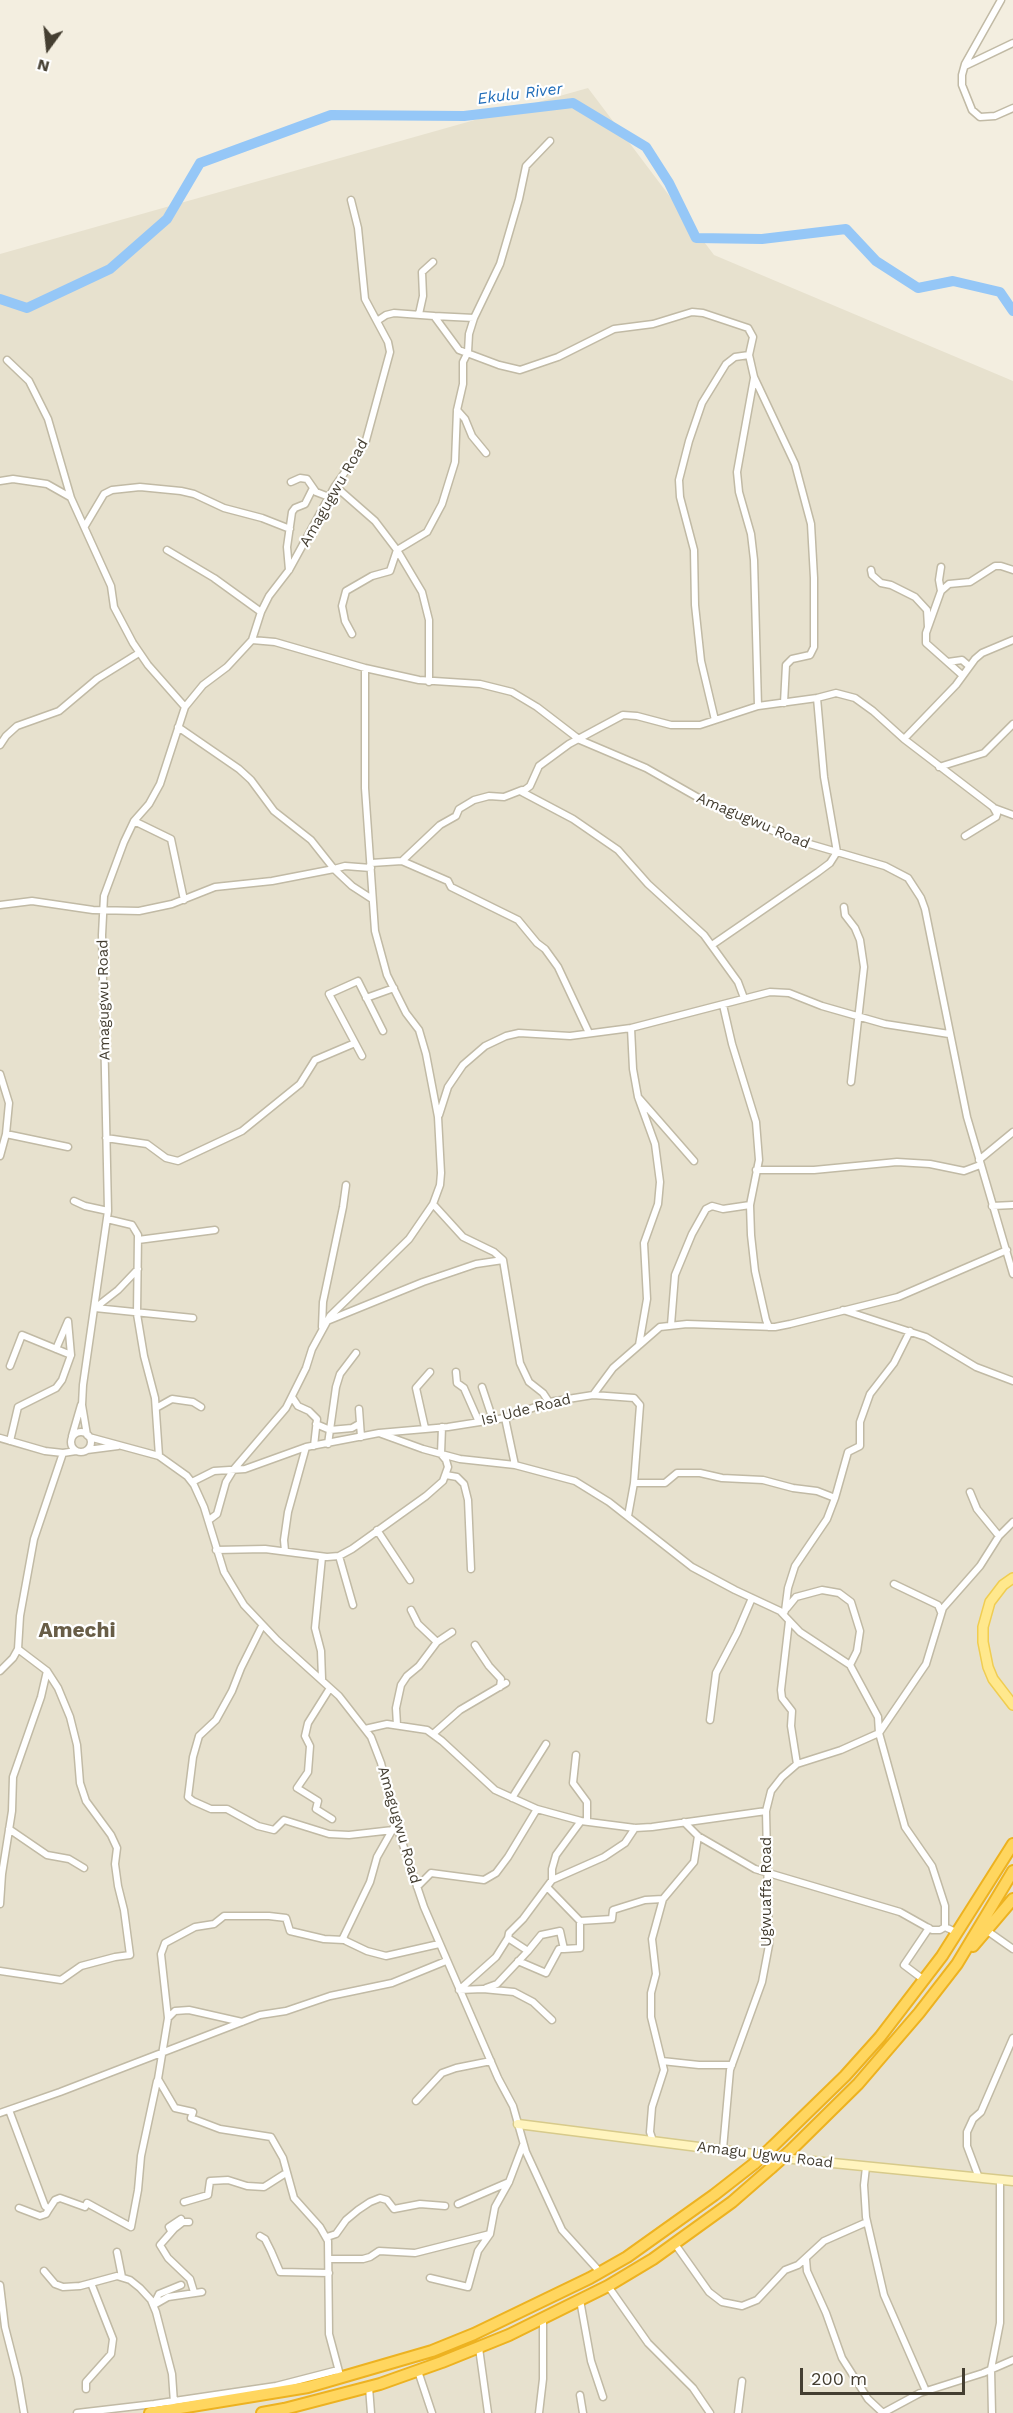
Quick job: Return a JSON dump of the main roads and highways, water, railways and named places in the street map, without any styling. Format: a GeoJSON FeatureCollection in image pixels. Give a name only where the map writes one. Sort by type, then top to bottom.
{"type":"FeatureCollection","features":[{"type":"Feature","properties":{"kind":"highway"},"geometry":{"type":"LineString","coordinates":[[150,2413],[281,2393],[432,2351],[523,2312],[600,2272],[667,2230],[755,2163],[845,2076],[880,2037],[958,1933],[1013,1844]]}},
{"type":"Feature","properties":{"kind":"highway"},"geometry":{"type":"LineString","coordinates":[[957,1964],[1013,1871]]}},
{"type":"Feature","properties":{"kind":"highway"},"geometry":{"type":"LineString","coordinates":[[262,2413],[284,2411],[369,2387],[479,2348],[608,2286],[675,2244],[732,2202],[789,2152],[873,2068],[1013,1899]]}},
{"type":"Feature","properties":{"kind":"main road"},"geometry":{"type":"LineString","coordinates":[[1013,1578],[1003,1585],[990,1602],[983,1627],[983,1642],[993,1679],[1013,1705]]}},
{"type":"Feature","properties":{"kind":"waterway","name":"Ekulu River"},"geometry":{"type":"LineString","coordinates":[[0,299],[27,308],[110,269],[167,219],[200,163],[331,115],[464,116],[573,103],[646,147],[669,183],[696,238],[762,239],[846,229],[876,261],[918,288],[953,281],[1000,292],[1013,311]]}},
{"type":"Feature","properties":{"kind":"district","name":"Amechi"},"geometry":{"type":"Point","coordinates":[77,1631]}}]}
